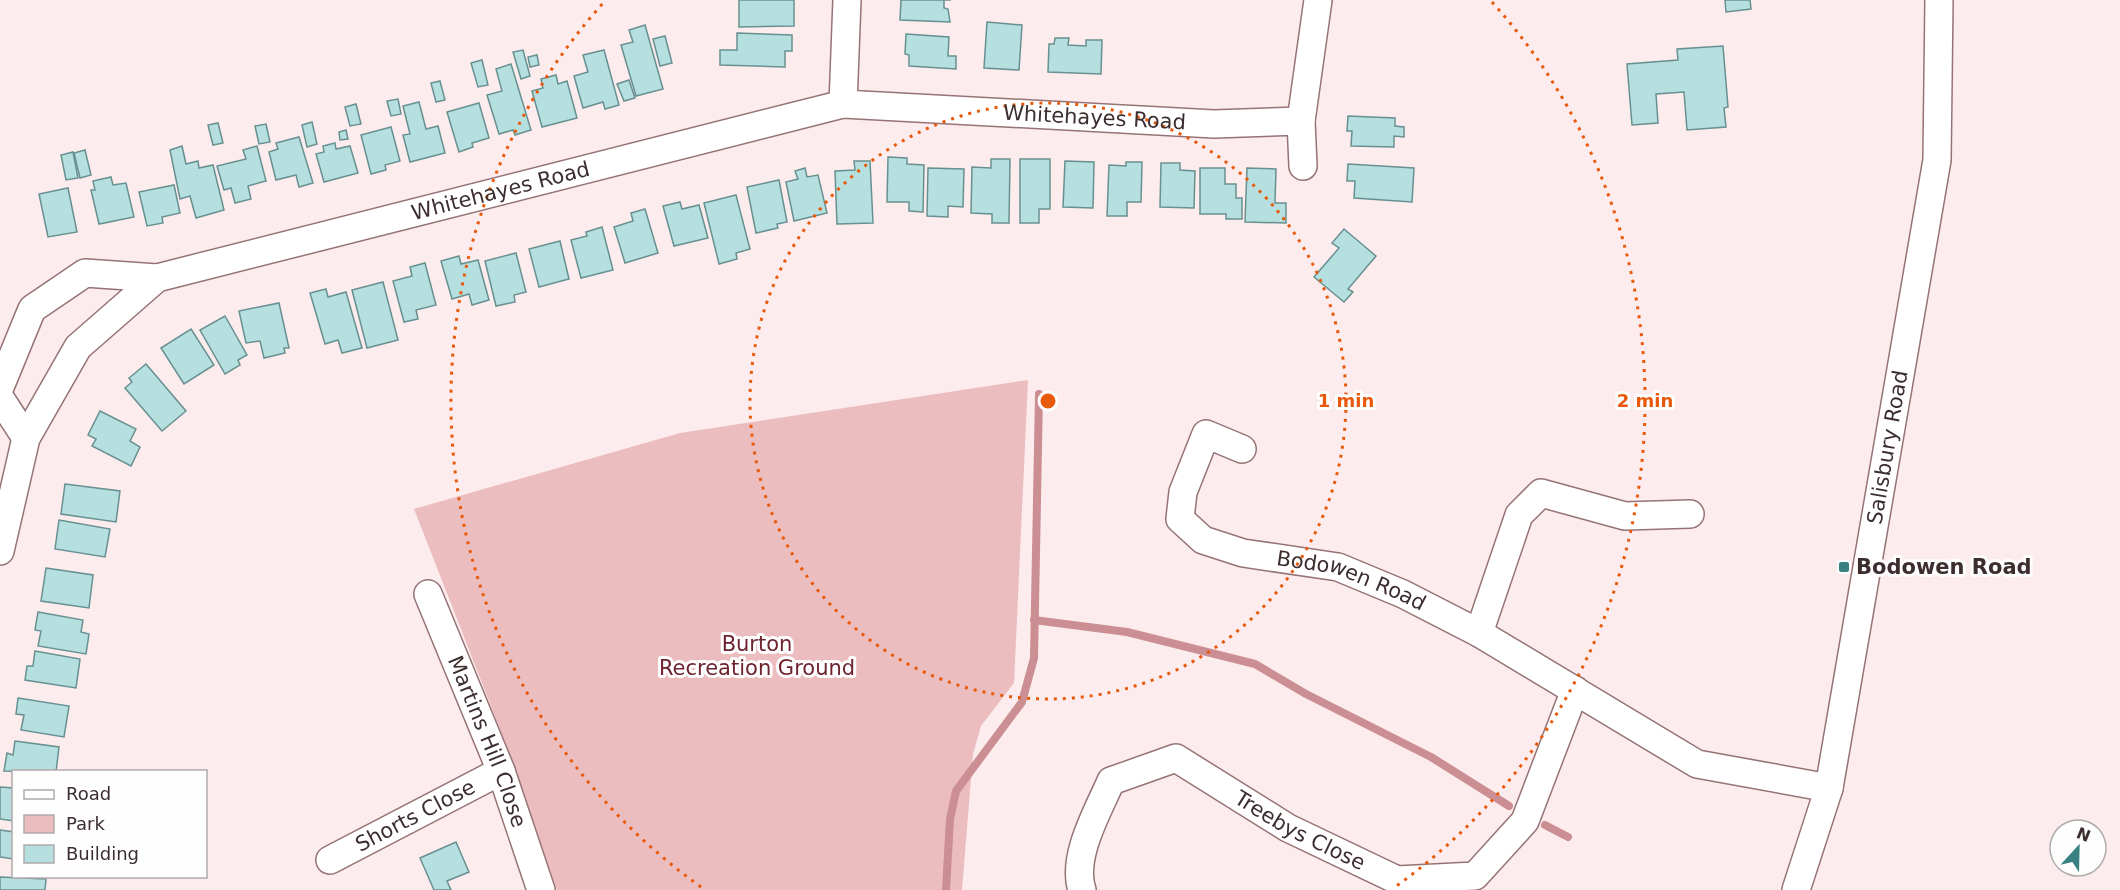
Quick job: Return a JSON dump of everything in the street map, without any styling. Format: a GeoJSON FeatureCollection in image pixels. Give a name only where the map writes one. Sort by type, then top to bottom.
{"type":"FeatureCollection","features":[{"type":"Feature","properties":{"kind":"street"},"geometry":{"type":"LineString","coordinates":[[843,104],[847,0]]}},
{"type":"Feature","properties":{"kind":"street"},"geometry":{"type":"LineString","coordinates":[[1303,166],[1301,121],[1318,0]]}},
{"type":"Feature","properties":{"kind":"street","name":"Salisbury Road"},"geometry":{"type":"LineString","coordinates":[[1796,890],[1829,788],[1937,160],[1939,0]]}},
{"type":"Feature","properties":{"kind":"street","name":"Whitehayes Road"},"geometry":{"type":"LineString","coordinates":[[0,387],[32,309],[85,273],[158,278],[843,104],[1214,124],[1301,121]]}},
{"type":"Feature","properties":{"kind":"street","name":"Whitehayes Road"},"geometry":{"type":"LineString","coordinates":[[0,551],[26,438],[78,347],[158,278]]}},
{"type":"Feature","properties":{"kind":"street"},"geometry":{"type":"LineString","coordinates":[[0,398],[26,438]]}},
{"type":"Feature","properties":{"kind":"street","name":"Bodowen Road"},"geometry":{"type":"LineString","coordinates":[[1242,449],[1206,435],[1183,492],[1180,519],[1203,540],[1243,553],[1338,567],[1403,594],[1479,633],[1697,764],[1829,788]]}},
{"type":"Feature","properties":{"kind":"street"},"geometry":{"type":"LineString","coordinates":[[1479,633],[1519,515],[1541,493],[1625,516],[1690,514]]}},
{"type":"Feature","properties":{"kind":"street","name":"Martins Hill Close"},"geometry":{"type":"LineString","coordinates":[[428,594],[501,771],[541,890]]}},
{"type":"Feature","properties":{"kind":"street","name":"Treebys Close"},"geometry":{"type":"LineString","coordinates":[[1082,890],[1079,882],[1084,842],[1111,781],[1176,758],[1288,828],[1397,880],[1475,876],[1525,821],[1575,690]]}},
{"type":"Feature","properties":{"kind":"street","name":"Shorts Close"},"geometry":{"type":"LineString","coordinates":[[330,860],[501,771]]}},
{"type":"Feature","properties":{"kind":"green space","name":"Burton Recreation Ground"},"geometry":{"type":"Polygon","coordinates":[[[1028,380],[1014,683],[981,726],[973,754],[962,890],[557,890],[514,765],[414,509],[680,433],[1028,380]]]}},
{"type":"Feature","properties":{"kind":"building"},"geometry":{"type":"Polygon","coordinates":[[[739,0],[794,0],[794,26],[739,27],[739,0]]]}},
{"type":"Feature","properties":{"kind":"building"},"geometry":{"type":"Polygon","coordinates":[[[901,0],[944,0],[944,8],[948,9],[950,22],[900,20],[901,0]]]}},
{"type":"Feature","properties":{"kind":"building"},"geometry":{"type":"Polygon","coordinates":[[[1725,0],[1750,0],[1751,9],[1726,12],[1725,0]]]}},
{"type":"Feature","properties":{"kind":"building"},"geometry":{"type":"Polygon","coordinates":[[[987,22],[1022,25],[1019,70],[984,68],[987,22]]]}},
{"type":"Feature","properties":{"kind":"building"},"geometry":{"type":"Polygon","coordinates":[[[645,25],[663,89],[636,96],[621,45],[633,42],[629,30],[645,25]]]}},
{"type":"Feature","properties":{"kind":"building"},"geometry":{"type":"Polygon","coordinates":[[[737,33],[792,35],[792,51],[785,51],[785,67],[720,65],[720,50],[737,50],[737,33]]]}},
{"type":"Feature","properties":{"kind":"building"},"geometry":{"type":"Polygon","coordinates":[[[906,34],[949,37],[948,56],[956,56],[956,69],[909,66],[909,55],[905,54],[906,34]]]}},
{"type":"Feature","properties":{"kind":"building"},"geometry":{"type":"Polygon","coordinates":[[[665,36],[672,63],[660,66],[653,39],[665,36]]]}},
{"type":"Feature","properties":{"kind":"building"},"geometry":{"type":"Polygon","coordinates":[[[1055,38],[1069,38],[1068,45],[1086,46],[1086,40],[1102,40],[1101,74],[1048,72],[1049,44],[1054,44],[1055,38]]]}},
{"type":"Feature","properties":{"kind":"building"},"geometry":{"type":"Polygon","coordinates":[[[1723,46],[1728,107],[1724,108],[1726,127],[1687,130],[1684,92],[1656,94],[1658,123],[1632,125],[1627,64],[1678,60],[1677,49],[1723,46]]]}},
{"type":"Feature","properties":{"kind":"building"},"geometry":{"type":"Polygon","coordinates":[[[523,50],[530,76],[521,79],[513,52],[523,50]]]}},
{"type":"Feature","properties":{"kind":"building"},"geometry":{"type":"Polygon","coordinates":[[[604,50],[619,105],[605,109],[603,102],[583,108],[574,76],[588,72],[583,55],[604,50]]]}},
{"type":"Feature","properties":{"kind":"building"},"geometry":{"type":"Polygon","coordinates":[[[537,55],[539,65],[530,67],[528,57],[537,55]]]}},
{"type":"Feature","properties":{"kind":"building"},"geometry":{"type":"Polygon","coordinates":[[[482,60],[488,85],[478,87],[471,63],[482,60]]]}},
{"type":"Feature","properties":{"kind":"building"},"geometry":{"type":"Polygon","coordinates":[[[511,64],[531,130],[515,135],[513,130],[499,134],[487,95],[502,91],[496,69],[511,64]]]}},
{"type":"Feature","properties":{"kind":"building"},"geometry":{"type":"Polygon","coordinates":[[[556,75],[558,84],[567,81],[577,118],[542,127],[532,91],[543,88],[541,79],[556,75]]]}},
{"type":"Feature","properties":{"kind":"building"},"geometry":{"type":"Polygon","coordinates":[[[629,80],[635,98],[624,101],[617,84],[629,80]]]}},
{"type":"Feature","properties":{"kind":"building"},"geometry":{"type":"Polygon","coordinates":[[[440,81],[445,100],[436,102],[431,83],[440,81]]]}},
{"type":"Feature","properties":{"kind":"building"},"geometry":{"type":"Polygon","coordinates":[[[398,99],[401,114],[391,116],[387,101],[398,99]]]}},
{"type":"Feature","properties":{"kind":"building"},"geometry":{"type":"Polygon","coordinates":[[[419,102],[426,129],[438,126],[445,153],[410,162],[403,135],[410,134],[403,106],[419,102]]]}},
{"type":"Feature","properties":{"kind":"building"},"geometry":{"type":"Polygon","coordinates":[[[479,103],[489,138],[472,143],[473,147],[459,152],[447,112],[479,103]]]}},
{"type":"Feature","properties":{"kind":"building"},"geometry":{"type":"Polygon","coordinates":[[[356,104],[361,124],[350,126],[345,107],[356,104]]]}},
{"type":"Feature","properties":{"kind":"building"},"geometry":{"type":"Polygon","coordinates":[[[1348,116],[1395,118],[1395,126],[1404,127],[1404,137],[1394,136],[1394,147],[1351,146],[1352,131],[1347,131],[1348,116]]]}},
{"type":"Feature","properties":{"kind":"building"},"geometry":{"type":"Polygon","coordinates":[[[312,122],[317,144],[307,147],[302,125],[312,122]]]}},
{"type":"Feature","properties":{"kind":"building"},"geometry":{"type":"Polygon","coordinates":[[[218,123],[223,143],[213,145],[208,125],[218,123]]]}},
{"type":"Feature","properties":{"kind":"building"},"geometry":{"type":"Polygon","coordinates":[[[266,124],[270,142],[259,144],[255,126],[266,124]]]}},
{"type":"Feature","properties":{"kind":"building"},"geometry":{"type":"Polygon","coordinates":[[[391,127],[400,161],[385,165],[386,170],[371,174],[361,135],[391,127]]]}},
{"type":"Feature","properties":{"kind":"building"},"geometry":{"type":"Polygon","coordinates":[[[346,130],[348,139],[340,140],[339,132],[346,130]]]}},
{"type":"Feature","properties":{"kind":"building"},"geometry":{"type":"Polygon","coordinates":[[[299,137],[313,183],[299,187],[296,175],[276,180],[269,152],[278,149],[276,143],[299,137]]]}},
{"type":"Feature","properties":{"kind":"building"},"geometry":{"type":"Polygon","coordinates":[[[335,143],[336,149],[350,146],[358,173],[324,182],[316,154],[324,152],[323,146],[335,143]]]}},
{"type":"Feature","properties":{"kind":"building"},"geometry":{"type":"Polygon","coordinates":[[[182,146],[186,164],[198,161],[199,168],[213,165],[224,210],[196,218],[190,196],[180,199],[170,150],[182,146]]]}},
{"type":"Feature","properties":{"kind":"building"},"geometry":{"type":"Polygon","coordinates":[[[257,146],[266,181],[248,186],[251,199],[235,203],[231,188],[224,190],[217,166],[246,159],[243,150],[257,146]]]}},
{"type":"Feature","properties":{"kind":"building"},"geometry":{"type":"Polygon","coordinates":[[[85,150],[91,175],[80,178],[74,153],[85,150]]]}},
{"type":"Feature","properties":{"kind":"building"},"geometry":{"type":"Polygon","coordinates":[[[73,152],[78,178],[66,180],[61,155],[73,152]]]}},
{"type":"Feature","properties":{"kind":"building"},"geometry":{"type":"Polygon","coordinates":[[[888,157],[907,158],[907,164],[924,165],[923,212],[909,211],[909,202],[887,202],[888,157]]]}},
{"type":"Feature","properties":{"kind":"building"},"geometry":{"type":"Polygon","coordinates":[[[991,159],[1010,159],[1009,223],[992,223],[992,214],[971,213],[972,167],[991,168],[991,159]]]}},
{"type":"Feature","properties":{"kind":"building"},"geometry":{"type":"Polygon","coordinates":[[[1020,159],[1050,159],[1050,209],[1039,209],[1039,223],[1020,223],[1020,159]]]}},
{"type":"Feature","properties":{"kind":"building"},"geometry":{"type":"Polygon","coordinates":[[[854,161],[870,161],[873,223],[837,224],[835,171],[855,170],[854,161]]]}},
{"type":"Feature","properties":{"kind":"building"},"geometry":{"type":"Polygon","coordinates":[[[1065,161],[1094,162],[1093,208],[1063,207],[1065,161]]]}},
{"type":"Feature","properties":{"kind":"building"},"geometry":{"type":"Polygon","coordinates":[[[1126,162],[1142,162],[1141,202],[1127,202],[1127,216],[1107,216],[1109,165],[1126,166],[1126,162]]]}},
{"type":"Feature","properties":{"kind":"building"},"geometry":{"type":"Polygon","coordinates":[[[1161,163],[1180,163],[1180,170],[1195,171],[1194,208],[1160,207],[1161,163]]]}},
{"type":"Feature","properties":{"kind":"building"},"geometry":{"type":"Polygon","coordinates":[[[1348,164],[1414,168],[1412,202],[1354,198],[1355,181],[1347,181],[1348,164]]]}},
{"type":"Feature","properties":{"kind":"building"},"geometry":{"type":"Polygon","coordinates":[[[805,168],[807,177],[818,175],[827,213],[794,221],[786,182],[798,179],[795,171],[805,168]]]}},
{"type":"Feature","properties":{"kind":"building"},"geometry":{"type":"Polygon","coordinates":[[[928,168],[964,169],[963,207],[948,206],[948,217],[927,216],[928,168]]]}},
{"type":"Feature","properties":{"kind":"building"},"geometry":{"type":"Polygon","coordinates":[[[1200,168],[1225,168],[1225,184],[1236,184],[1236,198],[1242,198],[1242,219],[1226,219],[1226,214],[1200,214],[1200,168]]]}},
{"type":"Feature","properties":{"kind":"building"},"geometry":{"type":"Polygon","coordinates":[[[1247,168],[1276,169],[1275,203],[1286,203],[1286,223],[1245,222],[1247,168]]]}},
{"type":"Feature","properties":{"kind":"building"},"geometry":{"type":"Polygon","coordinates":[[[111,177],[113,185],[126,183],[134,217],[99,224],[91,190],[95,190],[93,181],[111,177]]]}},
{"type":"Feature","properties":{"kind":"building"},"geometry":{"type":"Polygon","coordinates":[[[779,180],[787,222],[777,224],[778,228],[756,233],[747,187],[779,180]]]}},
{"type":"Feature","properties":{"kind":"building"},"geometry":{"type":"Polygon","coordinates":[[[174,185],[180,213],[162,217],[163,223],[147,226],[139,192],[174,185]]]}},
{"type":"Feature","properties":{"kind":"building"},"geometry":{"type":"Polygon","coordinates":[[[68,188],[77,232],[48,237],[39,194],[68,188]]]}},
{"type":"Feature","properties":{"kind":"building"},"geometry":{"type":"Polygon","coordinates":[[[736,195],[750,249],[736,253],[737,259],[719,264],[704,203],[736,195]]]}},
{"type":"Feature","properties":{"kind":"building"},"geometry":{"type":"Polygon","coordinates":[[[680,202],[682,209],[699,205],[708,238],[674,246],[663,206],[680,202]]]}},
{"type":"Feature","properties":{"kind":"building"},"geometry":{"type":"Polygon","coordinates":[[[645,209],[658,253],[625,263],[614,227],[633,221],[631,213],[645,209]]]}},
{"type":"Feature","properties":{"kind":"building"},"geometry":{"type":"Polygon","coordinates":[[[602,227],[613,270],[581,278],[571,240],[587,236],[586,232],[602,227]]]}},
{"type":"Feature","properties":{"kind":"building"},"geometry":{"type":"Polygon","coordinates":[[[1344,229],[1376,256],[1348,289],[1353,292],[1344,302],[1314,277],[1339,248],[1332,243],[1344,229]]]}},
{"type":"Feature","properties":{"kind":"building"},"geometry":{"type":"Polygon","coordinates":[[[560,241],[569,279],[539,287],[529,249],[560,241]]]}},
{"type":"Feature","properties":{"kind":"building"},"geometry":{"type":"Polygon","coordinates":[[[516,253],[526,292],[514,295],[515,302],[496,306],[485,261],[516,253]]]}},
{"type":"Feature","properties":{"kind":"building"},"geometry":{"type":"Polygon","coordinates":[[[459,256],[461,264],[478,260],[489,300],[472,305],[469,294],[452,299],[441,261],[459,256]]]}},
{"type":"Feature","properties":{"kind":"building"},"geometry":{"type":"Polygon","coordinates":[[[425,263],[436,305],[416,310],[418,319],[404,322],[393,281],[412,276],[410,267],[425,263]]]}},
{"type":"Feature","properties":{"kind":"building"},"geometry":{"type":"Polygon","coordinates":[[[383,282],[398,340],[367,348],[352,290],[383,282]]]}},
{"type":"Feature","properties":{"kind":"building"},"geometry":{"type":"Polygon","coordinates":[[[326,289],[328,297],[346,292],[362,348],[342,353],[338,340],[325,344],[310,293],[326,289]]]}},
{"type":"Feature","properties":{"kind":"building"},"geometry":{"type":"Polygon","coordinates":[[[279,303],[289,348],[284,348],[285,353],[264,358],[260,341],[246,343],[239,311],[279,303]]]}},
{"type":"Feature","properties":{"kind":"building"},"geometry":{"type":"Polygon","coordinates":[[[225,316],[247,355],[238,360],[240,365],[225,374],[200,330],[225,316]]]}},
{"type":"Feature","properties":{"kind":"building"},"geometry":{"type":"Polygon","coordinates":[[[191,329],[214,365],[184,384],[161,348],[191,329]]]}},
{"type":"Feature","properties":{"kind":"building"},"geometry":{"type":"Polygon","coordinates":[[[146,364],[186,411],[162,431],[125,388],[132,382],[129,378],[146,364]]]}},
{"type":"Feature","properties":{"kind":"building"},"geometry":{"type":"Polygon","coordinates":[[[100,411],[136,429],[130,441],[140,447],[131,466],[92,446],[96,439],[88,435],[100,411]]]}},
{"type":"Feature","properties":{"kind":"building"},"geometry":{"type":"Polygon","coordinates":[[[65,484],[120,491],[116,522],[61,514],[65,484]]]}},
{"type":"Feature","properties":{"kind":"building"},"geometry":{"type":"Polygon","coordinates":[[[59,520],[110,529],[105,557],[55,549],[59,520]]]}},
{"type":"Feature","properties":{"kind":"building"},"geometry":{"type":"Polygon","coordinates":[[[46,568],[93,575],[89,608],[41,601],[46,568]]]}},
{"type":"Feature","properties":{"kind":"building"},"geometry":{"type":"Polygon","coordinates":[[[38,612],[83,620],[81,632],[89,634],[86,654],[38,646],[41,631],[35,630],[38,612]]]}},
{"type":"Feature","properties":{"kind":"building"},"geometry":{"type":"Polygon","coordinates":[[[35,651],[80,659],[76,688],[25,680],[27,666],[33,666],[35,651]]]}},
{"type":"Feature","properties":{"kind":"building"},"geometry":{"type":"Polygon","coordinates":[[[18,698],[69,706],[64,737],[21,730],[24,715],[16,714],[18,698]]]}},
{"type":"Feature","properties":{"kind":"building"},"geometry":{"type":"Polygon","coordinates":[[[15,741],[59,747],[56,770],[4,771],[7,753],[13,755],[15,741]]]}},
{"type":"Feature","properties":{"kind":"building"},"geometry":{"type":"Polygon","coordinates":[[[0,787],[12,788],[12,821],[0,819],[0,787]]]}},
{"type":"Feature","properties":{"kind":"building"},"geometry":{"type":"Polygon","coordinates":[[[0,830],[12,832],[12,859],[0,857],[0,830]]]}},
{"type":"Feature","properties":{"kind":"building"},"geometry":{"type":"Polygon","coordinates":[[[456,842],[469,872],[447,881],[451,890],[434,890],[420,858],[456,842]]]}},
{"type":"Feature","properties":{"kind":"building"},"geometry":{"type":"Polygon","coordinates":[[[0,877],[46,879],[45,890],[0,890],[0,877]]]}},
{"type":"Feature","properties":{"kind":"waterway"},"geometry":{"type":"LineString","coordinates":[[946,890],[950,819],[956,791],[1022,702],[1034,658],[1039,394]]}},
{"type":"Feature","properties":{"kind":"waterway"},"geometry":{"type":"LineString","coordinates":[[1034,620],[1127,632],[1255,664],[1306,694],[1431,757],[1509,806]]}},
{"type":"Feature","properties":{"kind":"waterway"},"geometry":{"type":"LineString","coordinates":[[1545,825],[1568,837]]}},
{"type":"Feature","properties":{"kind":"place","name":"Bodowen Road"},"geometry":{"type":"Point","coordinates":[1844,567]}}]}
